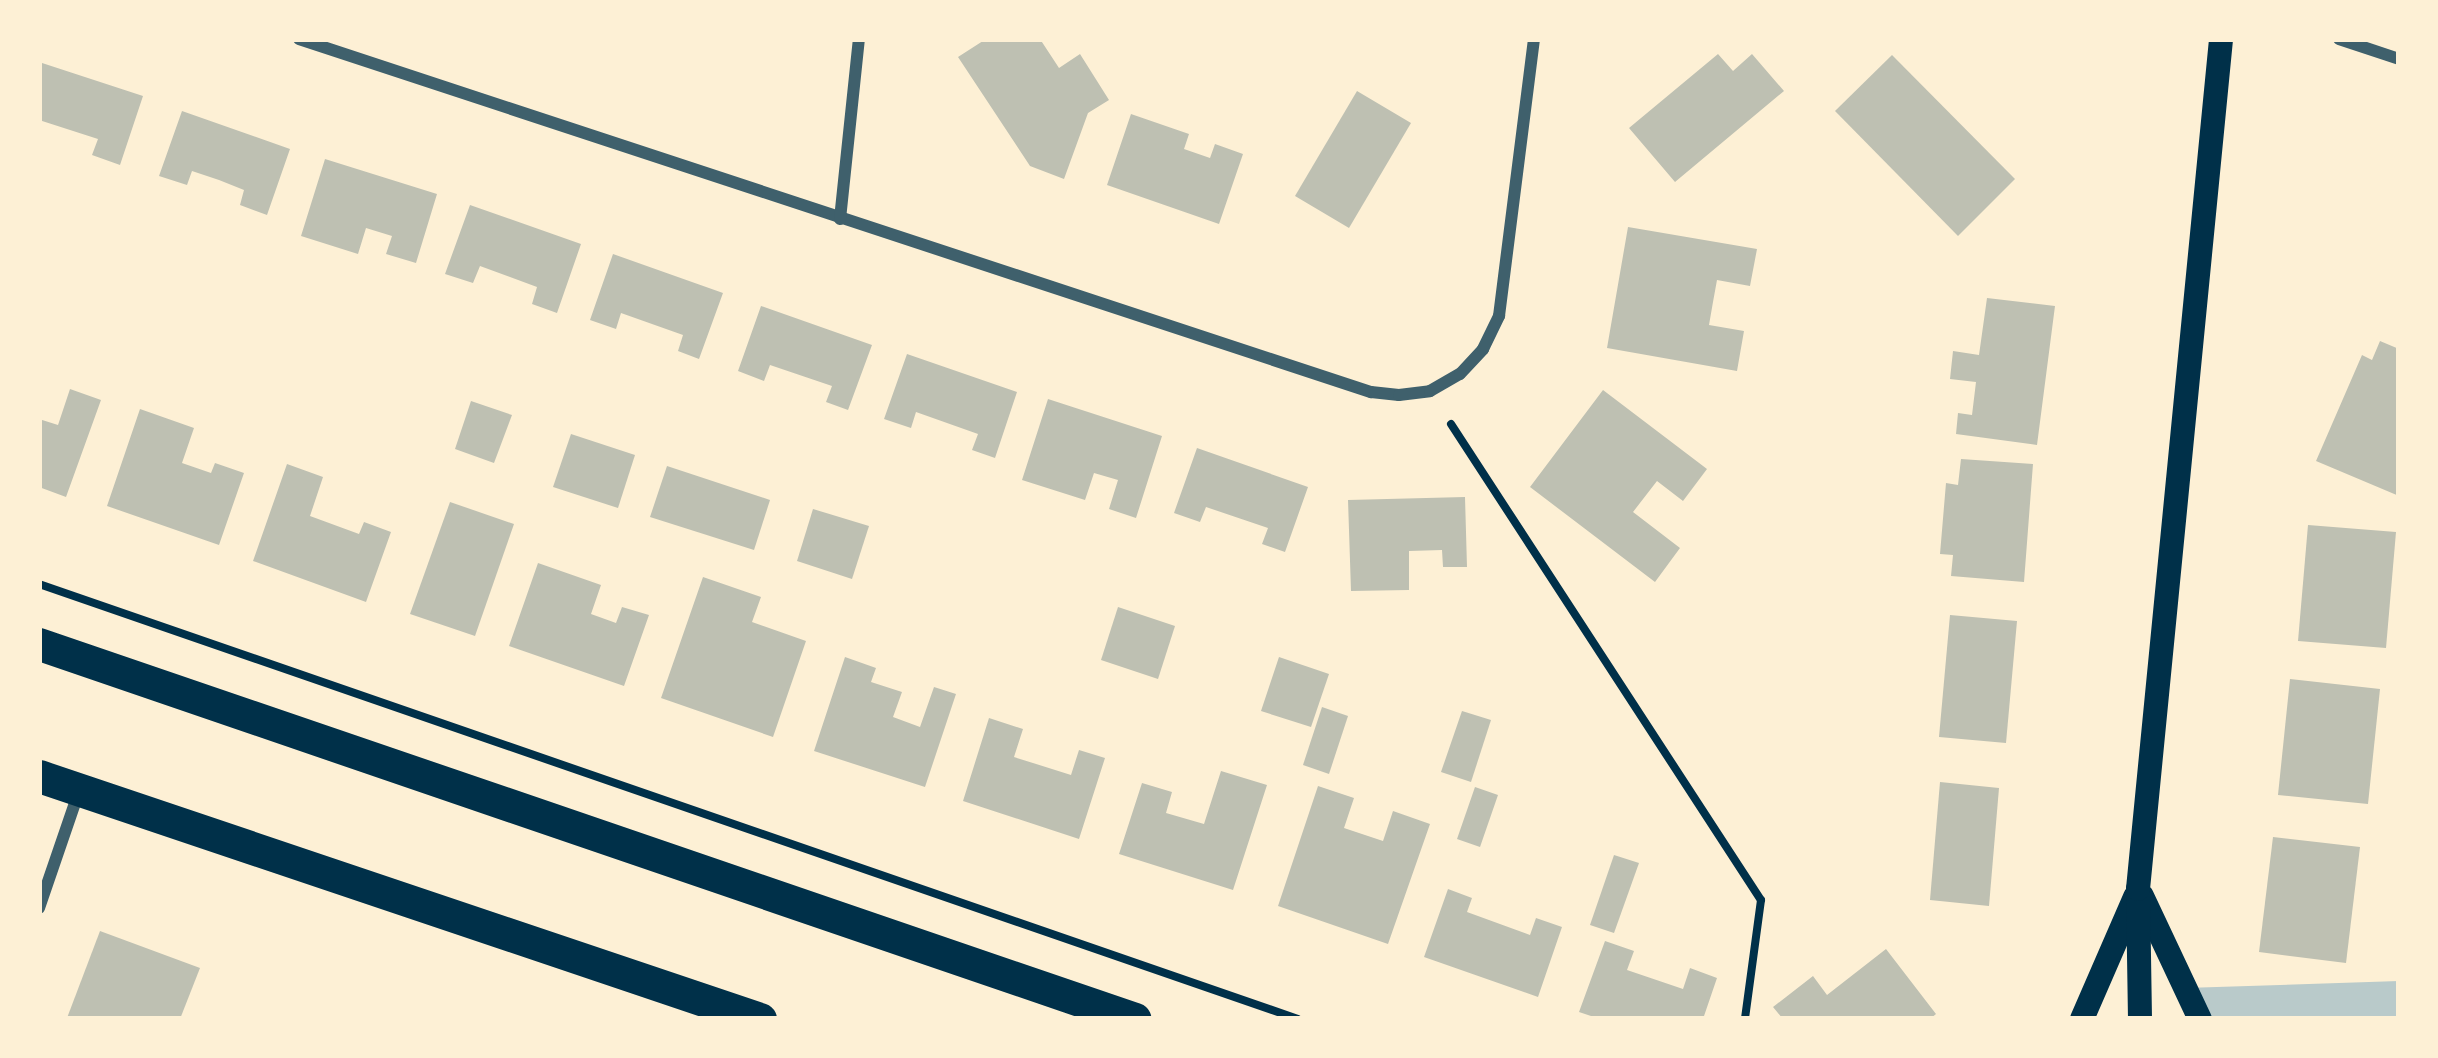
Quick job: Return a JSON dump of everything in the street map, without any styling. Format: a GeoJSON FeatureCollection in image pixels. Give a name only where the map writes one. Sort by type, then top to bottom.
{"type":"FeatureCollection","features":[{"type":"Feature","properties":{"kind":"highway"},"geometry":{"type":"LineString","coordinates":[[39,644],[1135,1019]]}},
{"type":"Feature","properties":{"kind":"highway"},"geometry":{"type":"LineString","coordinates":[[39,776],[760,1019]]}},
{"type":"Feature","properties":{"kind":"main road"},"geometry":{"type":"LineString","coordinates":[[2140,1019],[2138,889],[2221,39]]}},
{"type":"Feature","properties":{"kind":"main road"},"geometry":{"type":"LineString","coordinates":[[2082,1019],[2138,889]]}},
{"type":"Feature","properties":{"kind":"main road"},"geometry":{"type":"LineString","coordinates":[[2138,889],[2200,1019]]}},
{"type":"Feature","properties":{"kind":"street"},"geometry":{"type":"LineString","coordinates":[[299,39],[1371,392],[1430,391],[1460,374],[1483,349],[1499,316],[1534,39]]}},
{"type":"Feature","properties":{"kind":"street"},"geometry":{"type":"LineString","coordinates":[[840,219],[860,39]]}},
{"type":"Feature","properties":{"kind":"street"},"geometry":{"type":"LineString","coordinates":[[2339,39],[2399,59]]}},
{"type":"Feature","properties":{"kind":"street"},"geometry":{"type":"LineString","coordinates":[[39,908],[80,790]]}},
{"type":"Feature","properties":{"kind":"path"},"geometry":{"type":"LineString","coordinates":[[1430,391],[1761,900],[1744,1019]]}},
{"type":"Feature","properties":{"kind":"path"},"geometry":{"type":"LineString","coordinates":[[39,584],[1298,1019]]}},
{"type":"Feature","properties":{"kind":"shaded area"},"geometry":{"type":"Polygon","coordinates":[[[2399,981],[2399,1019],[2200,1019],[2185,988],[2399,981]]]}},
{"type":"Feature","properties":{"kind":"building"},"geometry":{"type":"Polygon","coordinates":[[[986,39],[1040,39],[1059,68],[1080,54],[1109,100],[1088,113],[1064,179],[1030,166],[958,57],[986,39]]]}},
{"type":"Feature","properties":{"kind":"building"},"geometry":{"type":"Polygon","coordinates":[[[1718,54],[1733,71],[1752,54],[1784,91],[1675,182],[1629,128],[1718,54]]]}},
{"type":"Feature","properties":{"kind":"building"},"geometry":{"type":"Polygon","coordinates":[[[1892,55],[2015,179],[1958,236],[1835,111],[1892,55]]]}},
{"type":"Feature","properties":{"kind":"building"},"geometry":{"type":"Polygon","coordinates":[[[39,62],[143,96],[120,165],[92,155],[98,139],[39,120],[39,62]]]}},
{"type":"Feature","properties":{"kind":"building"},"geometry":{"type":"Polygon","coordinates":[[[1357,91],[1411,123],[1349,228],[1295,196],[1357,91]]]}},
{"type":"Feature","properties":{"kind":"building"},"geometry":{"type":"Polygon","coordinates":[[[182,111],[290,149],[267,215],[240,205],[244,190],[219,180],[192,171],[187,185],[159,176],[182,111]]]}},
{"type":"Feature","properties":{"kind":"building"},"geometry":{"type":"Polygon","coordinates":[[[1131,114],[1189,134],[1184,149],[1210,158],[1215,144],[1243,154],[1219,224],[1107,185],[1131,114]]]}},
{"type":"Feature","properties":{"kind":"building"},"geometry":{"type":"Polygon","coordinates":[[[325,159],[437,194],[416,263],[386,254],[392,236],[366,228],[358,254],[301,236],[325,159]]]}},
{"type":"Feature","properties":{"kind":"building"},"geometry":{"type":"Polygon","coordinates":[[[470,205],[581,244],[557,313],[532,304],[537,287],[480,266],[473,283],[445,274],[470,205]]]}},
{"type":"Feature","properties":{"kind":"building"},"geometry":{"type":"Polygon","coordinates":[[[1628,227],[1757,249],[1750,286],[1717,280],[1709,325],[1744,331],[1737,371],[1607,348],[1628,227]]]}},
{"type":"Feature","properties":{"kind":"building"},"geometry":{"type":"Polygon","coordinates":[[[613,254],[723,293],[699,359],[678,351],[683,335],[621,313],[616,329],[590,320],[613,254]]]}},
{"type":"Feature","properties":{"kind":"building"},"geometry":{"type":"Polygon","coordinates":[[[1987,298],[2055,306],[2037,445],[1956,434],[1958,413],[1972,415],[1976,382],[1950,379],[1953,351],[1979,355],[1987,298]]]}},
{"type":"Feature","properties":{"kind":"building"},"geometry":{"type":"Polygon","coordinates":[[[761,306],[872,345],[848,410],[826,402],[832,386],[770,365],[764,381],[738,371],[761,306]]]}},
{"type":"Feature","properties":{"kind":"building"},"geometry":{"type":"Polygon","coordinates":[[[2380,341],[2399,349],[2399,496],[2316,461],[2362,355],[2372,360],[2380,341]]]}},
{"type":"Feature","properties":{"kind":"building"},"geometry":{"type":"Polygon","coordinates":[[[907,354],[1017,392],[995,458],[972,450],[978,434],[916,412],[911,428],[884,419],[907,354]]]}},
{"type":"Feature","properties":{"kind":"building"},"geometry":{"type":"Polygon","coordinates":[[[70,389],[101,400],[66,497],[39,487],[39,419],[58,425],[70,389]]]}},
{"type":"Feature","properties":{"kind":"building"},"geometry":{"type":"Polygon","coordinates":[[[1603,390],[1707,469],[1683,501],[1657,481],[1633,512],[1680,548],[1655,582],[1530,487],[1603,390]]]}},
{"type":"Feature","properties":{"kind":"building"},"geometry":{"type":"Polygon","coordinates":[[[1048,399],[1162,436],[1136,518],[1109,509],[1118,480],[1094,473],[1085,500],[1022,480],[1048,399]]]}},
{"type":"Feature","properties":{"kind":"building"},"geometry":{"type":"Polygon","coordinates":[[[471,401],[512,415],[494,463],[455,449],[471,401]]]}},
{"type":"Feature","properties":{"kind":"building"},"geometry":{"type":"Polygon","coordinates":[[[140,409],[194,428],[182,463],[211,473],[215,463],[244,473],[219,545],[107,506],[140,409]]]}},
{"type":"Feature","properties":{"kind":"building"},"geometry":{"type":"Polygon","coordinates":[[[571,434],[635,455],[618,508],[553,487],[571,434]]]}},
{"type":"Feature","properties":{"kind":"building"},"geometry":{"type":"Polygon","coordinates":[[[1197,448],[1308,487],[1285,552],[1262,544],[1268,528],[1206,507],[1200,522],[1174,513],[1197,448]]]}},
{"type":"Feature","properties":{"kind":"building"},"geometry":{"type":"Polygon","coordinates":[[[1961,459],[2033,464],[2024,582],[1951,576],[1953,555],[1940,554],[1946,483],[1958,485],[1961,459]]]}},
{"type":"Feature","properties":{"kind":"building"},"geometry":{"type":"Polygon","coordinates":[[[287,464],[323,477],[310,516],[359,534],[364,522],[391,532],[366,602],[253,561],[287,464]]]}},
{"type":"Feature","properties":{"kind":"building"},"geometry":{"type":"Polygon","coordinates":[[[667,466],[770,500],[754,550],[650,517],[667,466]]]}},
{"type":"Feature","properties":{"kind":"building"},"geometry":{"type":"Polygon","coordinates":[[[1465,497],[1467,567],[1443,567],[1442,550],[1409,551],[1409,590],[1351,591],[1348,500],[1465,497]]]}},
{"type":"Feature","properties":{"kind":"building"},"geometry":{"type":"Polygon","coordinates":[[[450,502],[514,524],[475,636],[410,614],[450,502]]]}},
{"type":"Feature","properties":{"kind":"building"},"geometry":{"type":"Polygon","coordinates":[[[813,509],[869,526],[852,579],[797,561],[813,509]]]}},
{"type":"Feature","properties":{"kind":"building"},"geometry":{"type":"Polygon","coordinates":[[[2308,525],[2396,532],[2386,648],[2298,641],[2308,525]]]}},
{"type":"Feature","properties":{"kind":"building"},"geometry":{"type":"Polygon","coordinates":[[[538,563],[601,585],[591,614],[616,623],[622,607],[649,615],[624,686],[509,646],[538,563]]]}},
{"type":"Feature","properties":{"kind":"building"},"geometry":{"type":"Polygon","coordinates":[[[703,577],[761,597],[752,622],[806,641],[773,737],[661,698],[703,577]]]}},
{"type":"Feature","properties":{"kind":"building"},"geometry":{"type":"Polygon","coordinates":[[[1118,607],[1175,626],[1158,679],[1101,660],[1118,607]]]}},
{"type":"Feature","properties":{"kind":"building"},"geometry":{"type":"Polygon","coordinates":[[[1950,615],[2017,621],[2006,743],[1939,737],[1950,615]]]}},
{"type":"Feature","properties":{"kind":"building"},"geometry":{"type":"Polygon","coordinates":[[[845,657],[876,668],[871,682],[902,692],[893,717],[920,727],[934,687],[956,694],[925,787],[814,751],[845,657]]]}},
{"type":"Feature","properties":{"kind":"building"},"geometry":{"type":"Polygon","coordinates":[[[1279,657],[1329,674],[1311,727],[1261,711],[1279,657]]]}},
{"type":"Feature","properties":{"kind":"building"},"geometry":{"type":"Polygon","coordinates":[[[2290,679],[2380,689],[2368,804],[2278,795],[2290,679]]]}},
{"type":"Feature","properties":{"kind":"building"},"geometry":{"type":"Polygon","coordinates":[[[1322,707],[1348,716],[1329,774],[1303,765],[1322,707]]]}},
{"type":"Feature","properties":{"kind":"building"},"geometry":{"type":"Polygon","coordinates":[[[1462,711],[1491,720],[1471,782],[1441,772],[1462,711]]]}},
{"type":"Feature","properties":{"kind":"building"},"geometry":{"type":"Polygon","coordinates":[[[989,718],[1023,729],[1014,757],[1071,775],[1079,750],[1105,758],[1079,839],[963,801],[989,718]]]}},
{"type":"Feature","properties":{"kind":"building"},"geometry":{"type":"Polygon","coordinates":[[[1221,771],[1267,785],[1233,890],[1119,854],[1142,783],[1172,792],[1166,813],[1204,824],[1221,771]]]}},
{"type":"Feature","properties":{"kind":"building"},"geometry":{"type":"Polygon","coordinates":[[[1940,782],[1999,788],[1989,906],[1930,900],[1940,782]]]}},
{"type":"Feature","properties":{"kind":"building"},"geometry":{"type":"Polygon","coordinates":[[[1318,786],[1354,798],[1344,828],[1383,841],[1393,811],[1430,824],[1388,944],[1278,906],[1318,786]]]}},
{"type":"Feature","properties":{"kind":"building"},"geometry":{"type":"Polygon","coordinates":[[[1475,787],[1498,795],[1480,847],[1457,839],[1475,787]]]}},
{"type":"Feature","properties":{"kind":"building"},"geometry":{"type":"Polygon","coordinates":[[[2273,837],[2360,847],[2346,963],[2259,952],[2273,837]]]}},
{"type":"Feature","properties":{"kind":"building"},"geometry":{"type":"Polygon","coordinates":[[[1614,855],[1639,863],[1614,933],[1590,925],[1614,855]]]}},
{"type":"Feature","properties":{"kind":"building"},"geometry":{"type":"Polygon","coordinates":[[[1448,889],[1472,898],[1467,912],[1530,935],[1536,918],[1562,927],[1538,997],[1424,957],[1448,889]]]}},
{"type":"Feature","properties":{"kind":"building"},"geometry":{"type":"Polygon","coordinates":[[[100,931],[200,968],[180,1019],[67,1018],[100,931]]]}},
{"type":"Feature","properties":{"kind":"building"},"geometry":{"type":"Polygon","coordinates":[[[1605,941],[1634,951],[1627,970],[1683,989],[1690,968],[1717,978],[1703,1019],[1600,1019],[1579,1012],[1605,941]]]}},
{"type":"Feature","properties":{"kind":"building"},"geometry":{"type":"Polygon","coordinates":[[[1886,949],[1936,1014],[1930,1019],[1783,1019],[1773,1007],[1813,976],[1827,995],[1886,949]]]}}]}
